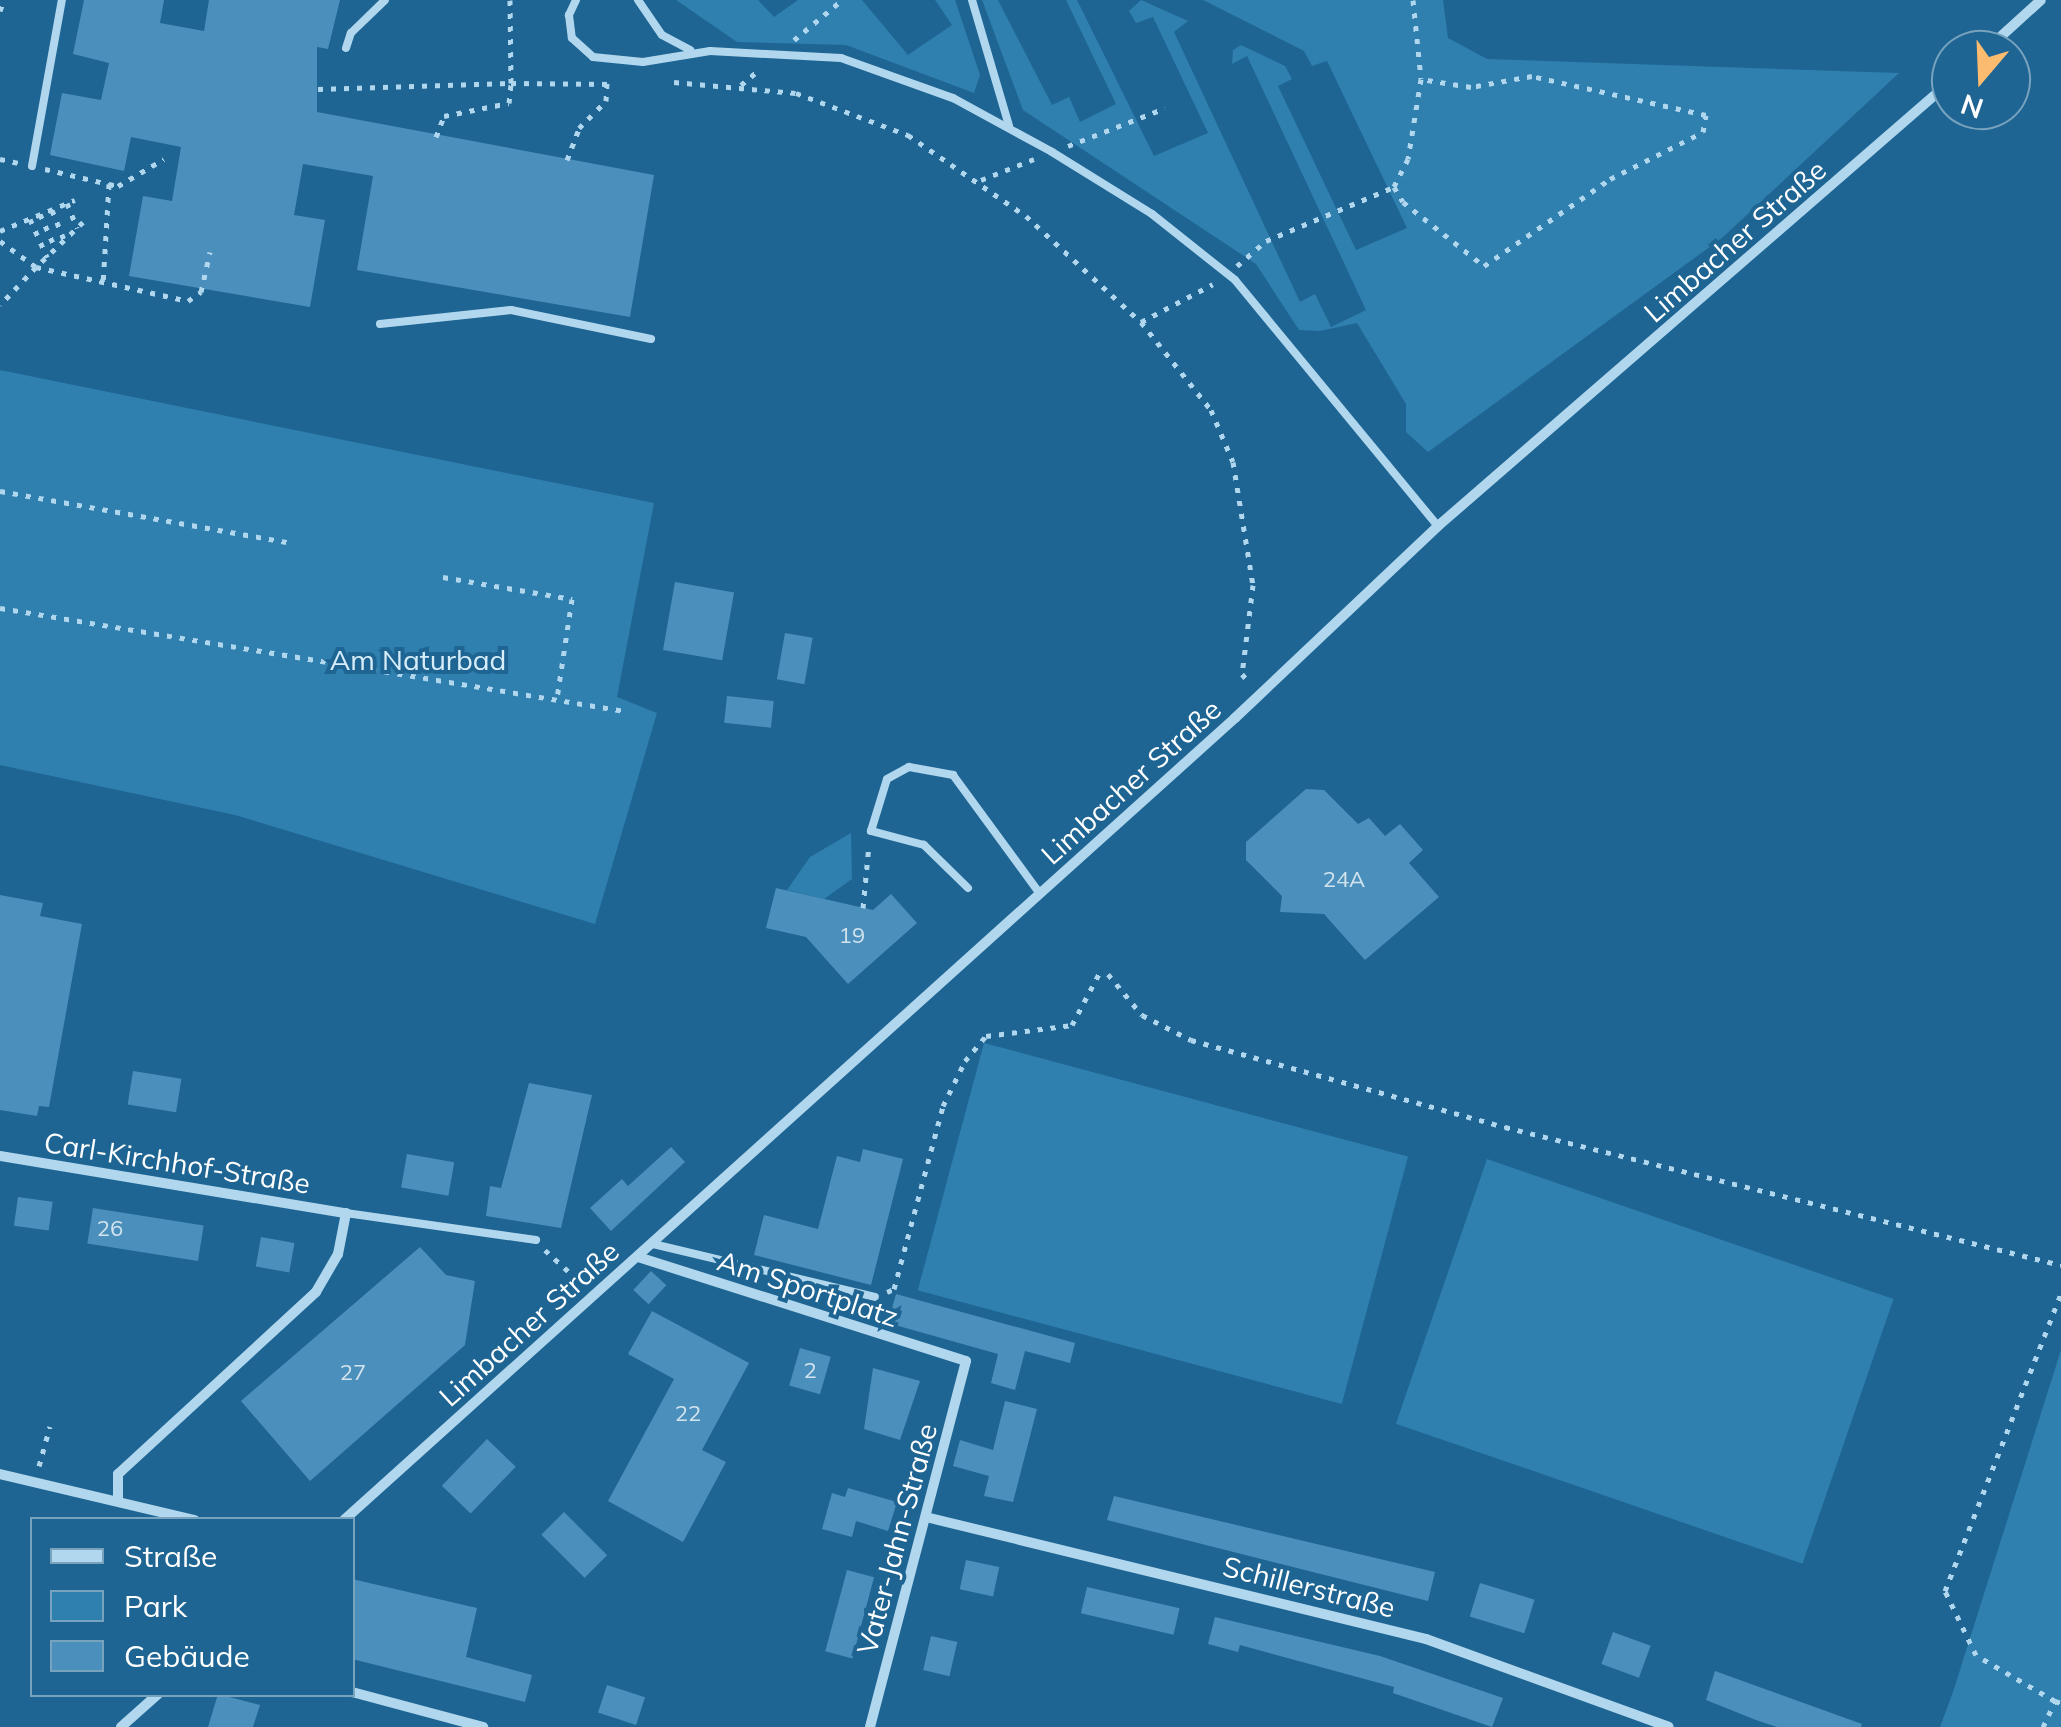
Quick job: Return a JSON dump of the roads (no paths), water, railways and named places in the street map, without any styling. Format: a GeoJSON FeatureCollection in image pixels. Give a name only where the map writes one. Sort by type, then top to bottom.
{"type":"FeatureCollection","features":[{"type":"Feature","properties":{"kind":"street"},"geometry":{"type":"LineString","coordinates":[[2008,30],[2041,0]]}},
{"type":"Feature","properties":{"kind":"street","name":"Limbacher Straße"},"geometry":{"type":"LineString","coordinates":[[347,1517],[1040,894],[1438,526],[1931,98]]}},
{"type":"Feature","properties":{"kind":"street","name":"Carl-Kirchhof-Straße"},"geometry":{"type":"LineString","coordinates":[[0,1156],[346,1213],[338,1254],[316,1292],[118,1474],[118,1499]]}},
{"type":"Feature","properties":{"kind":"street","name":"Am Sportplatz"},"geometry":{"type":"LineString","coordinates":[[638,1257],[966,1361]]}},
{"type":"Feature","properties":{"kind":"street","name":"Vater-Jahn-Straße"},"geometry":{"type":"LineString","coordinates":[[870,1727],[930,1518],[966,1361]]}},
{"type":"Feature","properties":{"kind":"street"},"geometry":{"type":"LineString","coordinates":[[0,1474],[183,1517]]}},
{"type":"Feature","properties":{"kind":"street","name":"Schillerstraße"},"geometry":{"type":"LineString","coordinates":[[930,1518],[1426,1639],[1669,1727]]}},
{"type":"Feature","properties":{"kind":"street"},"geometry":{"type":"LineString","coordinates":[[355,1693],[483,1727]]}},
{"type":"Feature","properties":{"kind":"street"},"geometry":{"type":"LineString","coordinates":[[121,1727],[155,1697]]}},
{"type":"Feature","properties":{"kind":"lane"},"geometry":{"type":"LineString","coordinates":[[32,166],[62,0]]}},
{"type":"Feature","properties":{"kind":"lane"},"geometry":{"type":"LineString","coordinates":[[346,48],[351,33],[385,0]]}},
{"type":"Feature","properties":{"kind":"lane"},"geometry":{"type":"LineString","coordinates":[[638,0],[668,41],[700,52]]}},
{"type":"Feature","properties":{"kind":"lane"},"geometry":{"type":"LineString","coordinates":[[972,0],[1009,126]]}},
{"type":"Feature","properties":{"kind":"lane"},"geometry":{"type":"LineString","coordinates":[[574,1],[572,38],[593,57],[643,62],[700,52],[856,62],[1009,126],[1152,214],[1230,276],[1438,526]]}},
{"type":"Feature","properties":{"kind":"lane"},"geometry":{"type":"LineString","coordinates":[[380,324],[511,310],[651,340]]}},
{"type":"Feature","properties":{"kind":"lane"},"geometry":{"type":"LineString","coordinates":[[968,888],[924,845],[871,832],[887,780],[909,767],[953,774],[1040,894]]}},
{"type":"Feature","properties":{"kind":"lane","name":"Carl-Kirchhof-Straße"},"geometry":{"type":"LineString","coordinates":[[346,1213],[536,1240]]}},
{"type":"Feature","properties":{"kind":"lane"},"geometry":{"type":"LineString","coordinates":[[653,1244],[874,1297]]}},
{"type":"Feature","properties":{"kind":"park label","name":"Am Naturbad"},"geometry":{"type":"Point","coordinates":[418,660]}}]}
